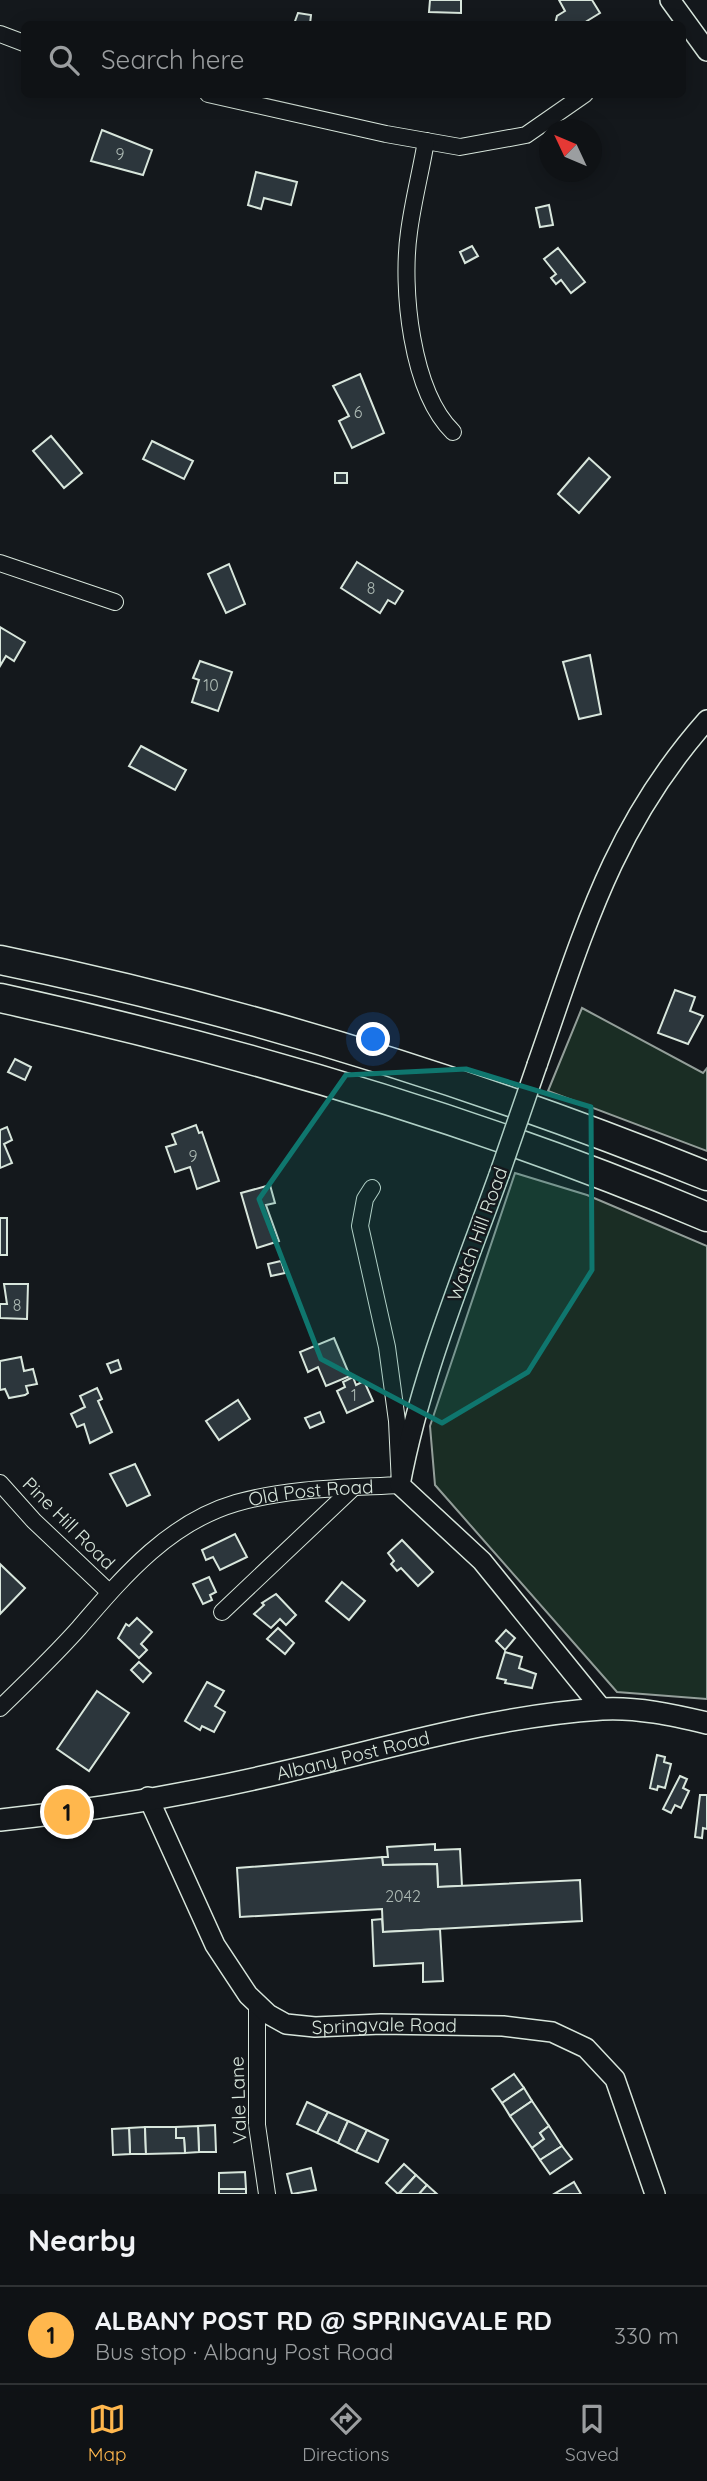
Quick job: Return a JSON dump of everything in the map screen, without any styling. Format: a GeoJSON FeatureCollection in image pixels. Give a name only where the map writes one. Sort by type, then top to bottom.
{"type":"FeatureCollection","features":[{"type":"Feature","properties":{"kind":"highway"},"geometry":{"type":"LineString","coordinates":[[0,960],[155,994],[349,1047],[534,1109],[707,1176]]}},
{"type":"Feature","properties":{"kind":"highway"},"geometry":{"type":"LineString","coordinates":[[0,998],[146,1031],[351,1087],[522,1144],[707,1217]]}},
{"type":"Feature","properties":{"kind":"main road","name":"Albany Post Road"},"geometry":{"type":"LineString","coordinates":[[0,1820],[67,1812],[247,1780],[449,1731],[602,1709],[653,1712],[707,1723]]}},
{"type":"Feature","properties":{"kind":"street"},"geometry":{"type":"LineString","coordinates":[[670,0],[676,21]]}},
{"type":"Feature","properties":{"kind":"street"},"geometry":{"type":"LineString","coordinates":[[686,31],[707,51]]}},
{"type":"Feature","properties":{"kind":"street"},"geometry":{"type":"LineString","coordinates":[[0,34],[21,42]]}},
{"type":"Feature","properties":{"kind":"street"},"geometry":{"type":"LineString","coordinates":[[227,98],[460,147],[526,135],[579,98]]}},
{"type":"Feature","properties":{"kind":"street"},"geometry":{"type":"LineString","coordinates":[[426,141],[409,233],[407,276],[414,340],[429,398],[440,418],[453,432]]}},
{"type":"Feature","properties":{"kind":"street"},"geometry":{"type":"LineString","coordinates":[[0,562],[115,602]]}},
{"type":"Feature","properties":{"kind":"street","name":"Watch Hill Road"},"geometry":{"type":"LineString","coordinates":[[400,1485],[416,1410],[430,1366],[584,931],[615,855],[657,781],[707,720]]}},
{"type":"Feature","properties":{"kind":"street"},"geometry":{"type":"LineString","coordinates":[[372,1188],[365,1199],[360,1226],[389,1359],[400,1485]]}},
{"type":"Feature","properties":{"kind":"street","name":"Pine Hill Road"},"geometry":{"type":"LineString","coordinates":[[0,1483],[34,1521],[109,1592]]}},
{"type":"Feature","properties":{"kind":"street","name":"Old Post Road"},"geometry":{"type":"LineString","coordinates":[[0,1708],[46,1663],[152,1548],[192,1523],[234,1504],[292,1492],[400,1485],[482,1561],[602,1709]]}},
{"type":"Feature","properties":{"kind":"street"},"geometry":{"type":"LineString","coordinates":[[222,1612],[353,1488]]}},
{"type":"Feature","properties":{"kind":"street","name":"Springvale Road"},"geometry":{"type":"LineString","coordinates":[[148,1797],[215,1945],[257,2004],[286,2024],[315,2027],[370,2024],[503,2026],[552,2032],[586,2048],[615,2080],[655,2194]]}},
{"type":"Feature","properties":{"kind":"street","name":"Vale Lane"},"geometry":{"type":"LineString","coordinates":[[257,2004],[257,2125],[267,2194]]}},
{"type":"Feature","properties":{"kind":"highlighted area"},"geometry":{"type":"Polygon","coordinates":[[[466,1069],[591,1107],[592,1270],[528,1372],[442,1423],[321,1359],[259,1199],[346,1075],[466,1069]]]}},
{"type":"Feature","properties":{"kind":"green space"},"geometry":{"type":"Polygon","coordinates":[[[582,1008],[703,1073],[707,1068],[707,1151],[548,1091],[582,1008]]]}},
{"type":"Feature","properties":{"kind":"green space"},"geometry":{"type":"Polygon","coordinates":[[[515,1173],[587,1195],[707,1246],[707,1699],[617,1692],[435,1485],[430,1426],[515,1173]]]}},
{"type":"Feature","properties":{"kind":"building"},"geometry":{"type":"Polygon","coordinates":[[[430,0],[461,0],[461,13],[429,12],[430,0]]]}},
{"type":"Feature","properties":{"kind":"building"},"geometry":{"type":"Polygon","coordinates":[[[559,0],[592,0],[600,13],[587,21],[556,21],[557,16],[565,11],[559,0]]]}},
{"type":"Feature","properties":{"kind":"building"},"geometry":{"type":"Polygon","coordinates":[[[298,13],[311,15],[310,21],[295,21],[298,13]]]}},
{"type":"Feature","properties":{"kind":"building"},"geometry":{"type":"Polygon","coordinates":[[[102,130],[152,150],[143,175],[91,161],[102,130]]]}},
{"type":"Feature","properties":{"kind":"building"},"geometry":{"type":"Polygon","coordinates":[[[256,172],[297,182],[291,205],[264,198],[261,209],[248,205],[256,172]]]}},
{"type":"Feature","properties":{"kind":"building"},"geometry":{"type":"Polygon","coordinates":[[[549,205],[553,225],[540,227],[536,208],[549,205]]]}},
{"type":"Feature","properties":{"kind":"building"},"geometry":{"type":"Polygon","coordinates":[[[472,246],[478,256],[465,263],[460,252],[472,246]]]}},
{"type":"Feature","properties":{"kind":"building"},"geometry":{"type":"Polygon","coordinates":[[[558,248],[585,282],[571,293],[561,280],[556,284],[551,278],[556,274],[544,259],[558,248]]]}},
{"type":"Feature","properties":{"kind":"building"},"geometry":{"type":"Polygon","coordinates":[[[360,374],[384,433],[352,448],[339,421],[349,416],[333,386],[360,374]]]}},
{"type":"Feature","properties":{"kind":"building"},"geometry":{"type":"Polygon","coordinates":[[[51,436],[82,473],[64,488],[33,451],[51,436]]]}},
{"type":"Feature","properties":{"kind":"building"},"geometry":{"type":"Polygon","coordinates":[[[152,441],[193,461],[184,479],[143,459],[152,441]]]}},
{"type":"Feature","properties":{"kind":"building"},"geometry":{"type":"Polygon","coordinates":[[[589,458],[610,477],[579,513],[558,494],[589,458]]]}},
{"type":"Feature","properties":{"kind":"building"},"geometry":{"type":"Polygon","coordinates":[[[335,473],[347,473],[347,483],[335,483],[335,473]]]}},
{"type":"Feature","properties":{"kind":"building"},"geometry":{"type":"Polygon","coordinates":[[[357,562],[403,591],[395,604],[388,600],[380,613],[341,588],[357,562]]]}},
{"type":"Feature","properties":{"kind":"building"},"geometry":{"type":"Polygon","coordinates":[[[229,564],[245,604],[226,613],[208,574],[229,564]]]}},
{"type":"Feature","properties":{"kind":"building"},"geometry":{"type":"Polygon","coordinates":[[[0,627],[25,642],[14,661],[6,656],[0,666],[0,627]]]}},
{"type":"Feature","properties":{"kind":"building"},"geometry":{"type":"Polygon","coordinates":[[[590,655],[601,714],[579,719],[563,662],[590,655]]]}},
{"type":"Feature","properties":{"kind":"building"},"geometry":{"type":"Polygon","coordinates":[[[200,661],[232,672],[218,711],[192,702],[199,680],[193,678],[200,661]]]}},
{"type":"Feature","properties":{"kind":"building"},"geometry":{"type":"Polygon","coordinates":[[[141,746],[186,770],[175,790],[129,766],[141,746]]]}},
{"type":"Feature","properties":{"kind":"building"},"geometry":{"type":"Polygon","coordinates":[[[675,990],[695,997],[690,1011],[703,1016],[688,1044],[658,1033],[675,990]]]}},
{"type":"Feature","properties":{"kind":"building"},"geometry":{"type":"Polygon","coordinates":[[[15,1059],[31,1067],[25,1080],[8,1072],[15,1059]]]}},
{"type":"Feature","properties":{"kind":"building"},"geometry":{"type":"Polygon","coordinates":[[[196,1125],[199,1133],[202,1132],[219,1181],[197,1189],[190,1167],[175,1172],[166,1147],[176,1144],[172,1134],[196,1125]]]}},
{"type":"Feature","properties":{"kind":"building"},"geometry":{"type":"Polygon","coordinates":[[[7,1127],[12,1140],[4,1144],[12,1163],[0,1168],[0,1130],[7,1127]]]}},
{"type":"Feature","properties":{"kind":"building"},"geometry":{"type":"Polygon","coordinates":[[[270,1185],[275,1203],[266,1205],[279,1241],[257,1248],[241,1193],[270,1185]]]}},
{"type":"Feature","properties":{"kind":"building"},"geometry":{"type":"Polygon","coordinates":[[[0,1218],[7,1218],[7,1255],[0,1255],[0,1218]]]}},
{"type":"Feature","properties":{"kind":"building"},"geometry":{"type":"Polygon","coordinates":[[[281,1261],[285,1273],[271,1276],[268,1264],[281,1261]]]}},
{"type":"Feature","properties":{"kind":"building"},"geometry":{"type":"Polygon","coordinates":[[[4,1284],[28,1284],[27,1319],[0,1318],[0,1304],[7,1304],[4,1284]]]}},
{"type":"Feature","properties":{"kind":"building"},"geometry":{"type":"Polygon","coordinates":[[[334,1338],[350,1376],[326,1386],[318,1367],[308,1372],[300,1352],[334,1338]]]}},
{"type":"Feature","properties":{"kind":"building"},"geometry":{"type":"Polygon","coordinates":[[[21,1357],[24,1371],[33,1369],[37,1384],[26,1386],[28,1393],[25,1395],[9,1398],[5,1389],[0,1390],[0,1361],[21,1357]]]}},
{"type":"Feature","properties":{"kind":"building"},"geometry":{"type":"Polygon","coordinates":[[[118,1360],[121,1369],[111,1373],[107,1364],[118,1360]]]}},
{"type":"Feature","properties":{"kind":"building"},"geometry":{"type":"Polygon","coordinates":[[[353,1377],[356,1385],[364,1381],[373,1401],[347,1413],[337,1391],[345,1387],[343,1382],[353,1377]]]}},
{"type":"Feature","properties":{"kind":"building"},"geometry":{"type":"Polygon","coordinates":[[[97,1388],[102,1399],[98,1401],[112,1432],[90,1443],[84,1424],[77,1427],[71,1414],[85,1407],[80,1396],[97,1388]]]}},
{"type":"Feature","properties":{"kind":"building"},"geometry":{"type":"Polygon","coordinates":[[[238,1400],[250,1419],[219,1440],[206,1421],[238,1400]]]}},
{"type":"Feature","properties":{"kind":"building"},"geometry":{"type":"Polygon","coordinates":[[[320,1412],[324,1422],[310,1428],[305,1418],[320,1412]]]}},
{"type":"Feature","properties":{"kind":"building"},"geometry":{"type":"Polygon","coordinates":[[[135,1464],[150,1495],[127,1506],[110,1474],[135,1464]]]}},
{"type":"Feature","properties":{"kind":"building"},"geometry":{"type":"Polygon","coordinates":[[[235,1534],[247,1557],[220,1570],[213,1557],[206,1560],[202,1550],[235,1534]]]}},
{"type":"Feature","properties":{"kind":"building"},"geometry":{"type":"Polygon","coordinates":[[[402,1540],[433,1572],[418,1586],[401,1568],[397,1571],[391,1564],[394,1561],[388,1553],[402,1540]]]}},
{"type":"Feature","properties":{"kind":"building"},"geometry":{"type":"Polygon","coordinates":[[[0,1564],[25,1588],[0,1614],[0,1564]]]}},
{"type":"Feature","properties":{"kind":"building"},"geometry":{"type":"Polygon","coordinates":[[[209,1577],[216,1592],[210,1595],[212,1600],[203,1604],[193,1584],[209,1577]]]}},
{"type":"Feature","properties":{"kind":"building"},"geometry":{"type":"Polygon","coordinates":[[[342,1582],[365,1601],[349,1620],[326,1601],[342,1582]]]}},
{"type":"Feature","properties":{"kind":"building"},"geometry":{"type":"Polygon","coordinates":[[[276,1594],[296,1615],[286,1625],[280,1619],[271,1628],[254,1614],[264,1605],[262,1603],[276,1594]]]}},
{"type":"Feature","properties":{"kind":"building"},"geometry":{"type":"Polygon","coordinates":[[[137,1618],[152,1632],[141,1644],[147,1650],[139,1658],[118,1638],[126,1624],[129,1626],[137,1618]]]}},
{"type":"Feature","properties":{"kind":"building"},"geometry":{"type":"Polygon","coordinates":[[[278,1628],[294,1643],[285,1654],[267,1639],[278,1628]]]}},
{"type":"Feature","properties":{"kind":"building"},"geometry":{"type":"Polygon","coordinates":[[[506,1630],[515,1638],[505,1650],[496,1641],[506,1630]]]}},
{"type":"Feature","properties":{"kind":"building"},"geometry":{"type":"Polygon","coordinates":[[[505,1652],[522,1657],[519,1668],[536,1674],[532,1688],[505,1683],[506,1680],[497,1678],[505,1652]]]}},
{"type":"Feature","properties":{"kind":"building"},"geometry":{"type":"Polygon","coordinates":[[[139,1662],[151,1673],[143,1682],[131,1670],[139,1662]]]}},
{"type":"Feature","properties":{"kind":"building"},"geometry":{"type":"Polygon","coordinates":[[[207,1682],[224,1691],[215,1706],[225,1712],[214,1732],[202,1726],[200,1730],[185,1721],[207,1682]]]}},
{"type":"Feature","properties":{"kind":"building"},"geometry":{"type":"Polygon","coordinates":[[[97,1691],[129,1713],[89,1771],[57,1749],[97,1691]]]}},
{"type":"Feature","properties":{"kind":"building"},"geometry":{"type":"Polygon","coordinates":[[[657,1755],[665,1757],[664,1762],[671,1764],[665,1788],[658,1786],[657,1790],[650,1788],[657,1755]]]}},
{"type":"Feature","properties":{"kind":"building"},"geometry":{"type":"Polygon","coordinates":[[[680,1776],[687,1779],[683,1788],[689,1791],[681,1808],[675,1805],[671,1813],[663,1809],[680,1776]]]}},
{"type":"Feature","properties":{"kind":"building"},"geometry":{"type":"Polygon","coordinates":[[[700,1795],[707,1795],[707,1829],[703,1828],[702,1838],[695,1837],[700,1795]]]}},
{"type":"Feature","properties":{"kind":"building"},"geometry":{"type":"Polygon","coordinates":[[[435,1844],[435,1850],[460,1849],[462,1886],[438,1887],[437,1864],[383,1865],[382,1857],[388,1857],[387,1847],[435,1844]]]}},
{"type":"Feature","properties":{"kind":"building"},"geometry":{"type":"Polygon","coordinates":[[[382,1857],[383,1865],[437,1864],[438,1887],[580,1880],[582,1921],[383,1932],[382,1909],[240,1917],[237,1868],[382,1857]]]}},
{"type":"Feature","properties":{"kind":"building"},"geometry":{"type":"Polygon","coordinates":[[[382,1919],[383,1932],[440,1929],[443,1981],[423,1982],[423,1963],[374,1966],[372,1920],[382,1919]]]}},
{"type":"Feature","properties":{"kind":"building"},"geometry":{"type":"Polygon","coordinates":[[[514,2074],[524,2088],[502,2103],[492,2089],[514,2074]]]}},
{"type":"Feature","properties":{"kind":"building"},"geometry":{"type":"Polygon","coordinates":[[[524,2088],[532,2101],[510,2116],[502,2103],[524,2088]]]}},
{"type":"Feature","properties":{"kind":"building"},"geometry":{"type":"Polygon","coordinates":[[[532,2101],[549,2126],[540,2133],[544,2139],[532,2148],[510,2116],[532,2101]]]}},
{"type":"Feature","properties":{"kind":"building"},"geometry":{"type":"Polygon","coordinates":[[[307,2102],[328,2112],[317,2133],[297,2124],[307,2102]]]}},
{"type":"Feature","properties":{"kind":"building"},"geometry":{"type":"Polygon","coordinates":[[[328,2112],[348,2121],[338,2143],[317,2133],[328,2112]]]}},
{"type":"Feature","properties":{"kind":"building"},"geometry":{"type":"Polygon","coordinates":[[[348,2121],[367,2130],[356,2152],[338,2143],[348,2121]]]}},
{"type":"Feature","properties":{"kind":"building"},"geometry":{"type":"Polygon","coordinates":[[[215,2125],[216,2152],[199,2152],[198,2126],[215,2125]]]}},
{"type":"Feature","properties":{"kind":"building"},"geometry":{"type":"Polygon","coordinates":[[[198,2126],[199,2152],[185,2153],[184,2138],[176,2138],[176,2127],[198,2126]]]}},
{"type":"Feature","properties":{"kind":"building"},"geometry":{"type":"Polygon","coordinates":[[[549,2126],[562,2146],[540,2160],[532,2148],[544,2139],[540,2133],[549,2126]]]}},
{"type":"Feature","properties":{"kind":"building"},"geometry":{"type":"Polygon","coordinates":[[[145,2127],[146,2154],[130,2154],[129,2128],[145,2127]]]}},
{"type":"Feature","properties":{"kind":"building"},"geometry":{"type":"Polygon","coordinates":[[[145,2127],[176,2127],[176,2138],[184,2138],[185,2153],[146,2154],[145,2127]]]}},
{"type":"Feature","properties":{"kind":"building"},"geometry":{"type":"Polygon","coordinates":[[[129,2128],[130,2154],[113,2155],[112,2129],[129,2128]]]}},
{"type":"Feature","properties":{"kind":"building"},"geometry":{"type":"Polygon","coordinates":[[[367,2130],[388,2140],[378,2162],[356,2152],[367,2130]]]}},
{"type":"Feature","properties":{"kind":"building"},"geometry":{"type":"Polygon","coordinates":[[[562,2146],[572,2159],[550,2174],[540,2160],[562,2146]]]}},
{"type":"Feature","properties":{"kind":"building"},"geometry":{"type":"Polygon","coordinates":[[[404,2164],[416,2175],[398,2194],[386,2183],[404,2164]]]}},
{"type":"Feature","properties":{"kind":"building"},"geometry":{"type":"Polygon","coordinates":[[[311,2168],[316,2190],[292,2194],[287,2174],[311,2168]]]}},
{"type":"Feature","properties":{"kind":"building"},"geometry":{"type":"Polygon","coordinates":[[[245,2172],[246,2189],[219,2189],[219,2173],[245,2172]]]}},
{"type":"Feature","properties":{"kind":"building"},"geometry":{"type":"Polygon","coordinates":[[[416,2175],[427,2185],[419,2194],[399,2194],[416,2175]]]}},
{"type":"Feature","properties":{"kind":"building"},"geometry":{"type":"Polygon","coordinates":[[[574,2182],[581,2194],[554,2194],[574,2182]]]}},
{"type":"Feature","properties":{"kind":"building"},"geometry":{"type":"Polygon","coordinates":[[[427,2185],[437,2194],[419,2194],[427,2185]]]}},
{"type":"Feature","properties":{"kind":"building"},"geometry":{"type":"Polygon","coordinates":[[[219,2189],[246,2189],[246,2194],[219,2194],[219,2189]]]}},
{"type":"Feature","properties":{"kind":"place","name":"ALBANY POST RD @ SPRINGVALE RD"},"geometry":{"type":"Point","coordinates":[67,1812]}}]}
